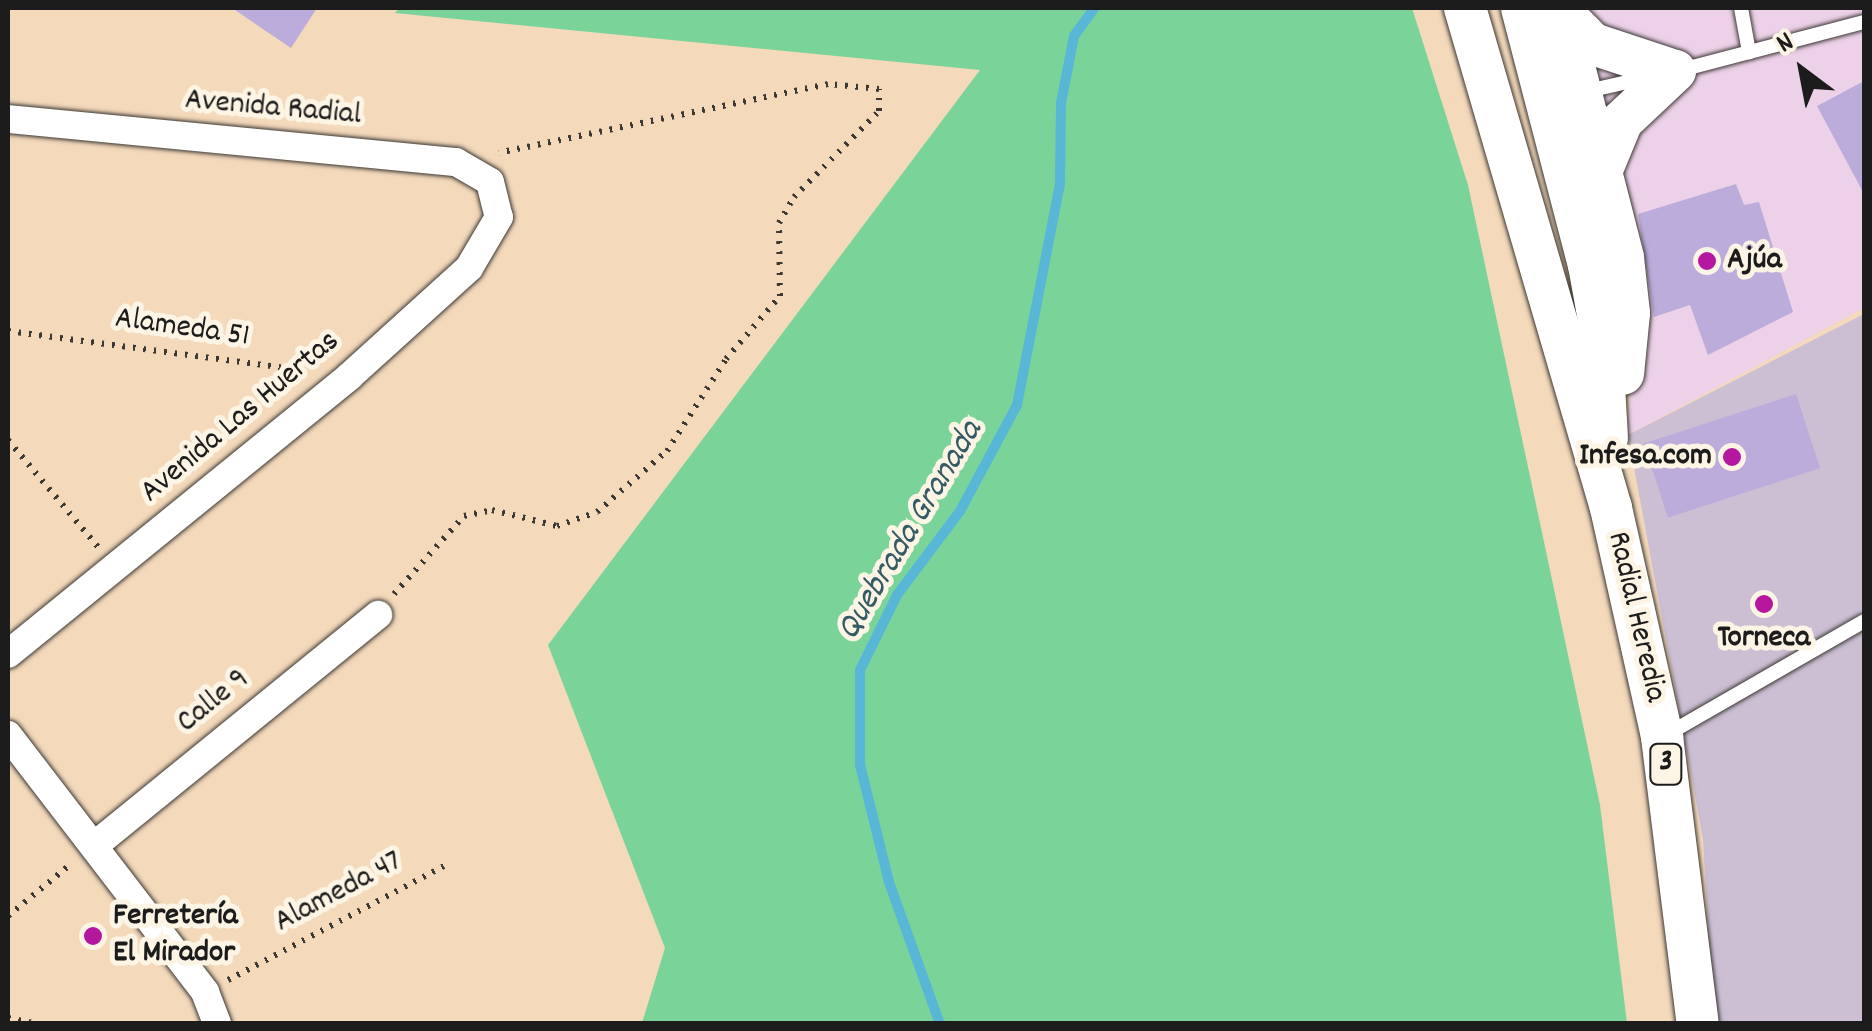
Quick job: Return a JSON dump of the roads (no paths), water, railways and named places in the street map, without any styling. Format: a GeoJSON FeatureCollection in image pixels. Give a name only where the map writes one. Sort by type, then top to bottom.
{"type":"FeatureCollection","features":[{"type":"Feature","properties":{"kind":"main road","name":"Radial Heredia"},"geometry":{"type":"LineString","coordinates":[[1465,8],[1602,454]]}},
{"type":"Feature","properties":{"kind":"main road"},"geometry":{"type":"LineString","coordinates":[[1490,8],[1514,84],[1524,97],[1566,97]]}},
{"type":"Feature","properties":{"kind":"main road"},"geometry":{"type":"LineString","coordinates":[[1547,9],[1566,97],[1604,167],[1629,313],[1627,357],[1602,454]]}},
{"type":"Feature","properties":{"kind":"main road"},"geometry":{"type":"LineString","coordinates":[[1547,9],[1593,44],[1675,72],[1622,120],[1604,167]]}},
{"type":"Feature","properties":{"kind":"main road","name":"Radial Heredia"},"geometry":{"type":"LineString","coordinates":[[1566,97],[1601,331],[1602,454],[1610,508],[1662,737],[1698,1024]]}},
{"type":"Feature","properties":{"kind":"street","name":"Avenida Radial"},"geometry":{"type":"LineString","coordinates":[[8,119],[456,162],[490,182],[499,217]]}},
{"type":"Feature","properties":{"kind":"street","name":"Avenida Las Huertas"},"geometry":{"type":"LineString","coordinates":[[8,654],[349,377],[469,268],[499,217]]}},
{"type":"Feature","properties":{"kind":"street","name":"Calle 9"},"geometry":{"type":"LineString","coordinates":[[95,844],[378,615]]}},
{"type":"Feature","properties":{"kind":"street"},"geometry":{"type":"LineString","coordinates":[[8,735],[205,992],[217,1024]]}},
{"type":"Feature","properties":{"kind":"lane"},"geometry":{"type":"LineString","coordinates":[[1741,8],[1749,52]]}},
{"type":"Feature","properties":{"kind":"lane"},"geometry":{"type":"LineString","coordinates":[[1566,97],[1864,22]]}},
{"type":"Feature","properties":{"kind":"lane"},"geometry":{"type":"LineString","coordinates":[[1662,737],[1864,620]]}},
{"type":"Feature","properties":{"kind":"waterway","name":"Quebrada Granada"},"geometry":{"type":"LineString","coordinates":[[940,1024],[889,882],[860,765],[860,670],[897,595],[960,511],[1017,405],[1060,183],[1061,103],[1074,36],[1094,8]]}},
{"type":"Feature","properties":{"kind":"place","name":"Ajúa"},"geometry":{"type":"Point","coordinates":[1707,261]}},
{"type":"Feature","properties":{"kind":"place","name":"Infesa.com"},"geometry":{"type":"Point","coordinates":[1732,457]}},
{"type":"Feature","properties":{"kind":"place","name":"Torneca"},"geometry":{"type":"Point","coordinates":[1764,604]}},
{"type":"Feature","properties":{"kind":"place","name":"Ferretería El Mirador"},"geometry":{"type":"Point","coordinates":[93,936]}}]}
